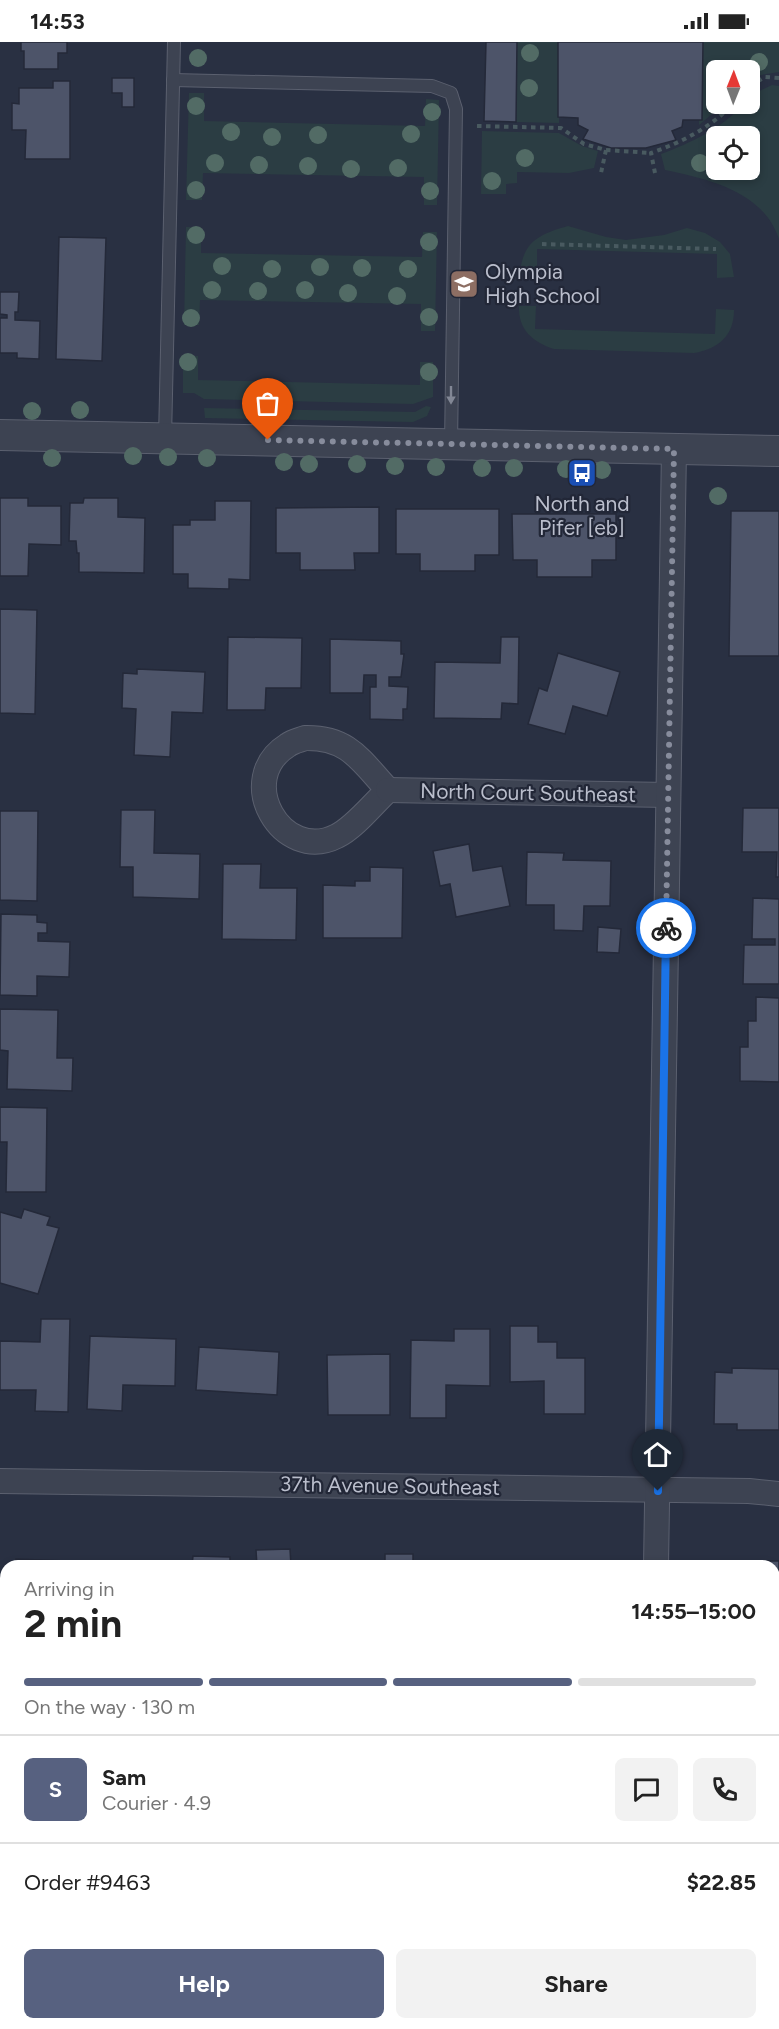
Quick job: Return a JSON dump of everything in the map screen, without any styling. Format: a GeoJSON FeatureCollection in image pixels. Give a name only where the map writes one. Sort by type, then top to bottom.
{"type":"FeatureCollection","features":[{"type":"Feature","properties":{"kind":"street"},"geometry":{"type":"LineString","coordinates":[[0,435],[779,451]]}},
{"type":"Feature","properties":{"kind":"street"},"geometry":{"type":"LineString","coordinates":[[656,1560],[674,449]]}},
{"type":"Feature","properties":{"kind":"street"},"geometry":{"type":"LineString","coordinates":[[305,738],[323,738],[340,743],[355,754],[388,790],[350,829],[335,837],[319,841],[302,839],[287,833],[275,822],[267,807],[263,790],[266,772],[275,756],[289,744],[305,738]]}},
{"type":"Feature","properties":{"kind":"street","name":"North Court Southeast"},"geometry":{"type":"LineString","coordinates":[[388,790],[668,795]]}},
{"type":"Feature","properties":{"kind":"street","name":"37th Avenue Southeast"},"geometry":{"type":"LineString","coordinates":[[0,1481],[750,1491],[779,1494]]}},
{"type":"Feature","properties":{"kind":"lane"},"geometry":{"type":"LineString","coordinates":[[165,438],[174,42]]}},
{"type":"Feature","properties":{"kind":"lane"},"geometry":{"type":"LineString","coordinates":[[173,80],[432,86],[451,93],[456,109],[451,444]]}},
{"type":"Feature","properties":{"kind":"path"},"geometry":{"type":"LineString","coordinates":[[760,80],[765,77],[779,78]]}},
{"type":"Feature","properties":{"kind":"path"},"geometry":{"type":"LineString","coordinates":[[476,126],[561,128],[584,144],[606,150],[651,153],[692,136],[723,114]]}},
{"type":"Feature","properties":{"kind":"path"},"geometry":{"type":"LineString","coordinates":[[601,173],[606,150]]}},
{"type":"Feature","properties":{"kind":"path"},"geometry":{"type":"LineString","coordinates":[[651,153],[655,173]]}},
{"type":"Feature","properties":{"kind":"path"},"geometry":{"type":"LineString","coordinates":[[542,244],[716,249]]}},
{"type":"Feature","properties":{"kind":"shaded area"},"geometry":{"type":"Polygon","coordinates":[[[517,42],[558,42],[559,123],[516,122],[517,42]]]}},
{"type":"Feature","properties":{"kind":"shaded area"},"geometry":{"type":"Polygon","coordinates":[[[703,42],[779,42],[779,72],[760,75],[760,60],[706,60],[706,114],[712,114],[699,125],[699,120],[702,120],[703,42]]]}},
{"type":"Feature","properties":{"kind":"shaded area"},"geometry":{"type":"Polygon","coordinates":[[[772,85],[779,86],[779,239],[771,223],[747,198],[716,183],[665,170],[661,154],[706,133],[706,180],[760,180],[760,126],[717,126],[734,114],[760,114],[760,91],[772,85]]]}},
{"type":"Feature","properties":{"kind":"shaded area"},"geometry":{"type":"Polygon","coordinates":[[[189,93],[204,93],[204,121],[425,126],[426,99],[439,100],[437,205],[424,205],[424,177],[203,173],[202,200],[186,200],[189,93]]]}},
{"type":"Feature","properties":{"kind":"shaded area"},"geometry":{"type":"Polygon","coordinates":[[[482,131],[559,133],[582,146],[598,151],[594,168],[569,173],[517,172],[517,183],[506,184],[506,194],[481,194],[482,131]]]}},
{"type":"Feature","properties":{"kind":"shaded area"},"geometry":{"type":"Polygon","coordinates":[[[568,226],[626,240],[664,235],[687,228],[705,233],[720,242],[730,254],[734,277],[717,278],[717,254],[537,249],[537,273],[520,273],[525,253],[535,240],[549,232],[568,226]]]}},
{"type":"Feature","properties":{"kind":"shaded area"},"geometry":{"type":"Polygon","coordinates":[[[186,227],[201,227],[201,253],[422,257],[423,232],[437,232],[435,331],[421,331],[421,304],[200,300],[199,325],[184,325],[186,227]]]}},
{"type":"Feature","properties":{"kind":"shaded area"},"geometry":{"type":"Polygon","coordinates":[[[519,306],[536,306],[535,329],[715,334],[716,309],[734,310],[731,327],[723,340],[710,348],[694,353],[554,349],[533,339],[528,334],[521,322],[519,306]]]}},
{"type":"Feature","properties":{"kind":"shaded area"},"geometry":{"type":"Polygon","coordinates":[[[183,356],[198,356],[198,380],[420,385],[420,362],[433,362],[433,397],[413,404],[204,399],[194,393],[183,393],[183,356]]]}},
{"type":"Feature","properties":{"kind":"shaded area"},"geometry":{"type":"Polygon","coordinates":[[[426,406],[431,407],[427,416],[413,422],[205,418],[204,408],[415,412],[426,406]]]}},
{"type":"Feature","properties":{"kind":"building"},"geometry":{"type":"Polygon","coordinates":[[[21,42],[67,42],[67,53],[58,53],[58,69],[24,69],[24,51],[21,51],[21,42]]]}},
{"type":"Feature","properties":{"kind":"building"},"geometry":{"type":"Polygon","coordinates":[[[486,42],[517,42],[516,122],[484,121],[486,42]]]}},
{"type":"Feature","properties":{"kind":"building"},"geometry":{"type":"Polygon","coordinates":[[[558,42],[703,42],[702,120],[683,120],[682,127],[672,131],[676,140],[646,148],[611,148],[583,139],[588,130],[578,125],[578,118],[558,117],[558,42]]]}},
{"type":"Feature","properties":{"kind":"building"},"geometry":{"type":"Polygon","coordinates":[[[112,78],[134,78],[134,107],[122,107],[122,93],[112,93],[112,78]]]}},
{"type":"Feature","properties":{"kind":"building"},"geometry":{"type":"Polygon","coordinates":[[[53,81],[70,81],[70,159],[25,159],[26,130],[12,130],[12,103],[19,104],[19,88],[53,88],[53,81]]]}},
{"type":"Feature","properties":{"kind":"building"},"geometry":{"type":"Polygon","coordinates":[[[59,237],[106,238],[102,361],[56,359],[59,237]]]}},
{"type":"Feature","properties":{"kind":"building"},"geometry":{"type":"Polygon","coordinates":[[[0,292],[19,292],[18,312],[15,312],[15,320],[40,321],[39,359],[17,358],[17,353],[0,353],[0,318],[7,318],[7,315],[0,314],[0,292]]]}},
{"type":"Feature","properties":{"kind":"building"},"geometry":{"type":"Polygon","coordinates":[[[0,498],[28,498],[28,506],[61,506],[61,545],[29,544],[28,576],[0,576],[0,498]]]}},
{"type":"Feature","properties":{"kind":"building"},"geometry":{"type":"Polygon","coordinates":[[[84,498],[118,498],[118,517],[145,518],[144,573],[79,572],[79,553],[77,553],[76,541],[69,541],[70,503],[83,503],[84,498]]]}},
{"type":"Feature","properties":{"kind":"building"},"geometry":{"type":"Polygon","coordinates":[[[215,501],[251,501],[250,580],[229,579],[229,589],[188,588],[188,574],[173,574],[173,525],[190,525],[190,520],[215,520],[215,501]]]}},
{"type":"Feature","properties":{"kind":"building"},"geometry":{"type":"Polygon","coordinates":[[[379,507],[379,553],[354,553],[355,570],[300,570],[300,553],[276,553],[276,508],[379,507]]]}},
{"type":"Feature","properties":{"kind":"building"},"geometry":{"type":"Polygon","coordinates":[[[396,509],[499,509],[499,555],[475,555],[475,571],[420,571],[420,554],[396,554],[396,509]]]}},
{"type":"Feature","properties":{"kind":"building"},"geometry":{"type":"Polygon","coordinates":[[[731,511],[779,511],[779,656],[729,656],[731,511]]]}},
{"type":"Feature","properties":{"kind":"building"},"geometry":{"type":"Polygon","coordinates":[[[512,514],[616,514],[616,560],[592,560],[592,577],[537,577],[537,560],[513,560],[512,514]]]}},
{"type":"Feature","properties":{"kind":"building"},"geometry":{"type":"Polygon","coordinates":[[[0,609],[37,610],[35,714],[0,713],[0,609]]]}},
{"type":"Feature","properties":{"kind":"building"},"geometry":{"type":"Polygon","coordinates":[[[228,637],[302,638],[301,688],[266,688],[265,710],[227,710],[228,637]]]}},
{"type":"Feature","properties":{"kind":"building"},"geometry":{"type":"Polygon","coordinates":[[[501,637],[519,637],[518,704],[502,703],[501,719],[434,718],[435,662],[500,663],[501,637]]]}},
{"type":"Feature","properties":{"kind":"building"},"geometry":{"type":"Polygon","coordinates":[[[330,639],[401,641],[401,654],[404,654],[401,677],[389,677],[389,686],[408,687],[407,709],[403,709],[403,720],[370,719],[370,687],[376,687],[376,675],[364,675],[363,693],[330,693],[330,639]]]}},
{"type":"Feature","properties":{"kind":"building"},"geometry":{"type":"Polygon","coordinates":[[[558,653],[620,672],[607,716],[573,706],[565,734],[528,724],[539,688],[547,691],[558,653]]]}},
{"type":"Feature","properties":{"kind":"building"},"geometry":{"type":"Polygon","coordinates":[[[137,669],[205,672],[203,713],[172,712],[170,757],[134,755],[136,709],[122,708],[123,673],[137,674],[137,669]]]}},
{"type":"Feature","properties":{"kind":"building"},"geometry":{"type":"Polygon","coordinates":[[[743,808],[779,808],[779,877],[776,877],[777,852],[742,852],[743,808]]]}},
{"type":"Feature","properties":{"kind":"building"},"geometry":{"type":"Polygon","coordinates":[[[121,810],[155,810],[154,853],[200,854],[199,899],[133,897],[133,867],[120,867],[121,810]]]}},
{"type":"Feature","properties":{"kind":"building"},"geometry":{"type":"Polygon","coordinates":[[[0,811],[38,811],[37,901],[0,900],[0,811]]]}},
{"type":"Feature","properties":{"kind":"building"},"geometry":{"type":"Polygon","coordinates":[[[469,844],[473,871],[502,866],[510,906],[456,917],[450,884],[440,886],[433,851],[469,844]]]}},
{"type":"Feature","properties":{"kind":"building"},"geometry":{"type":"Polygon","coordinates":[[[527,852],[564,853],[563,860],[611,861],[610,906],[584,906],[583,931],[554,930],[554,905],[526,905],[527,852]]]}},
{"type":"Feature","properties":{"kind":"building"},"geometry":{"type":"Polygon","coordinates":[[[223,864],[261,864],[260,888],[297,888],[296,940],[222,939],[223,864]]]}},
{"type":"Feature","properties":{"kind":"building"},"geometry":{"type":"Polygon","coordinates":[[[370,867],[403,868],[402,938],[323,938],[323,885],[355,886],[355,881],[370,881],[370,867]]]}},
{"type":"Feature","properties":{"kind":"building"},"geometry":{"type":"Polygon","coordinates":[[[753,898],[779,899],[779,984],[743,984],[744,945],[775,945],[775,939],[752,939],[753,898]]]}},
{"type":"Feature","properties":{"kind":"building"},"geometry":{"type":"Polygon","coordinates":[[[1,914],[37,915],[37,922],[47,923],[47,933],[38,933],[38,941],[70,942],[69,977],[37,976],[37,996],[0,995],[1,914]]]}},
{"type":"Feature","properties":{"kind":"building"},"geometry":{"type":"Polygon","coordinates":[[[598,927],[621,929],[619,953],[597,952],[598,927]]]}},
{"type":"Feature","properties":{"kind":"building"},"geometry":{"type":"Polygon","coordinates":[[[756,997],[779,998],[779,1082],[740,1081],[740,1047],[748,1047],[748,1021],[756,1021],[756,997]]]}},
{"type":"Feature","properties":{"kind":"building"},"geometry":{"type":"Polygon","coordinates":[[[0,1009],[58,1010],[57,1058],[73,1058],[72,1091],[7,1089],[8,1051],[0,1050],[0,1009]]]}},
{"type":"Feature","properties":{"kind":"building"},"geometry":{"type":"Polygon","coordinates":[[[0,1107],[47,1108],[46,1192],[6,1192],[7,1142],[0,1142],[0,1107]]]}},
{"type":"Feature","properties":{"kind":"building"},"geometry":{"type":"Polygon","coordinates":[[[24,1209],[50,1217],[47,1225],[59,1228],[38,1294],[0,1283],[0,1212],[21,1218],[24,1209]]]}},
{"type":"Feature","properties":{"kind":"building"},"geometry":{"type":"Polygon","coordinates":[[[41,1319],[70,1319],[68,1412],[35,1411],[36,1390],[0,1390],[0,1341],[40,1342],[41,1319]]]}},
{"type":"Feature","properties":{"kind":"building"},"geometry":{"type":"Polygon","coordinates":[[[510,1326],[538,1326],[538,1342],[557,1342],[557,1358],[585,1358],[585,1414],[544,1414],[544,1381],[510,1382],[510,1326]]]}},
{"type":"Feature","properties":{"kind":"building"},"geometry":{"type":"Polygon","coordinates":[[[454,1329],[490,1329],[490,1386],[446,1385],[446,1418],[410,1418],[411,1340],[454,1341],[454,1329]]]}},
{"type":"Feature","properties":{"kind":"building"},"geometry":{"type":"Polygon","coordinates":[[[90,1336],[176,1339],[175,1386],[123,1385],[122,1411],[87,1409],[90,1336]]]}},
{"type":"Feature","properties":{"kind":"building"},"geometry":{"type":"Polygon","coordinates":[[[199,1347],[279,1352],[277,1395],[196,1390],[199,1347]]]}},
{"type":"Feature","properties":{"kind":"building"},"geometry":{"type":"Polygon","coordinates":[[[390,1354],[390,1415],[328,1415],[327,1355],[390,1354]]]}},
{"type":"Feature","properties":{"kind":"building"},"geometry":{"type":"Polygon","coordinates":[[[732,1368],[779,1369],[779,1430],[737,1430],[737,1424],[714,1424],[715,1372],[732,1373],[732,1368]]]}},
{"type":"Feature","properties":{"kind":"building"},"geometry":{"type":"Polygon","coordinates":[[[290,1549],[291,1560],[257,1560],[256,1550],[290,1549]]]}},
{"type":"Feature","properties":{"kind":"building"},"geometry":{"type":"Polygon","coordinates":[[[385,1554],[413,1554],[413,1560],[385,1560],[385,1554]]]}},
{"type":"Feature","properties":{"kind":"building"},"geometry":{"type":"Polygon","coordinates":[[[193,1556],[230,1557],[230,1560],[193,1560],[193,1556]]]}},
{"type":"Feature","properties":{"kind":"way so far"},"geometry":{"type":"LineString","coordinates":[[268,440],[674,449],[666,928]]}},
{"type":"Feature","properties":{"kind":"place","name":"Olympia High School"},"geometry":{"type":"Point","coordinates":[464,284]}},
{"type":"Feature","properties":{"kind":"place","name":"North and Pifer [eb]"},"geometry":{"type":"Point","coordinates":[582,473]}},
{"type":"Feature","properties":{"kind":"route"},"geometry":{"type":"LineString","coordinates":[[658,1491],[666,928]]}}]}
